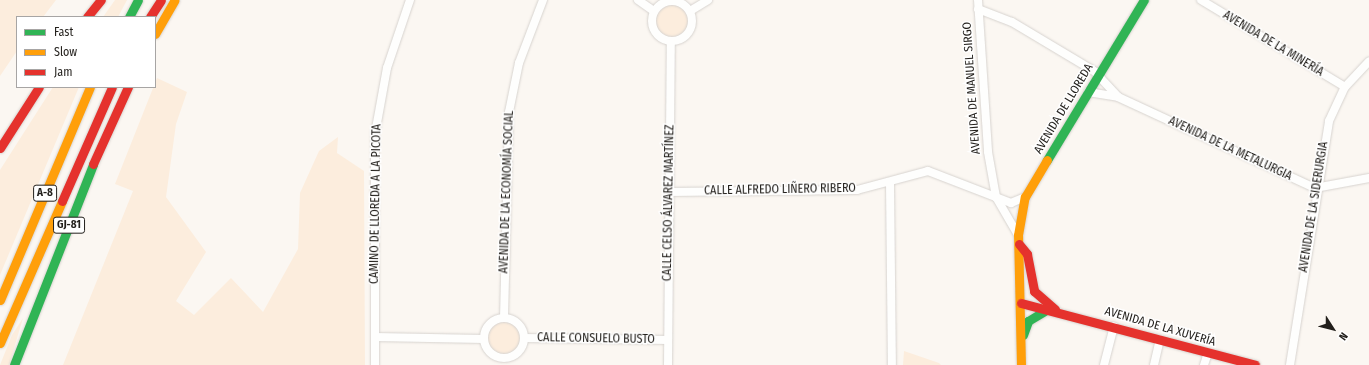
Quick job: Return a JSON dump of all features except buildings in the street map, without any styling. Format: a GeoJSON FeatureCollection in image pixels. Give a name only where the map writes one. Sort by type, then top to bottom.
{"type":"FeatureCollection","features":[{"type":"Feature","properties":{"kind":"main road"},"geometry":{"type":"LineString","coordinates":[[88,16],[101,0]]}},
{"type":"Feature","properties":{"kind":"main road"},"geometry":{"type":"LineString","coordinates":[[129,16],[138,0]]}},
{"type":"Feature","properties":{"kind":"main road"},"geometry":{"type":"LineString","coordinates":[[151,16],[161,0]]}},
{"type":"Feature","properties":{"kind":"main road"},"geometry":{"type":"LineString","coordinates":[[156,32],[174,0]]}},
{"type":"Feature","properties":{"kind":"main road","name":"AVENIDA DE LLOREDA"},"geometry":{"type":"LineString","coordinates":[[1018,239],[1025,197],[1144,0]]}},
{"type":"Feature","properties":{"kind":"main road"},"geometry":{"type":"LineString","coordinates":[[0,148],[38,88]]}},
{"type":"Feature","properties":{"kind":"main road","name":"A-8"},"geometry":{"type":"LineString","coordinates":[[0,300],[90,88]]}},
{"type":"Feature","properties":{"kind":"main road","name":"A-8"},"geometry":{"type":"LineString","coordinates":[[0,343],[112,88]]}},
{"type":"Feature","properties":{"kind":"main road","name":"GJ-81"},"geometry":{"type":"LineString","coordinates":[[14,365],[104,137],[128,88]]}},
{"type":"Feature","properties":{"kind":"main road","name":"AVENIDA DE MANUEL SIRGO"},"geometry":{"type":"LineString","coordinates":[[1018,239],[1021,303],[1021,365]]}},
{"type":"Feature","properties":{"kind":"main road","name":"AVENIDA DE LA XUVERÍA"},"geometry":{"type":"LineString","coordinates":[[1018,239],[1027,254],[1028,274],[1034,291],[1058,311]]}},
{"type":"Feature","properties":{"kind":"main road","name":"AVENIDA DE LA XUVERÍA"},"geometry":{"type":"LineString","coordinates":[[1021,303],[1058,311],[1255,365]]}},
{"type":"Feature","properties":{"kind":"main road"},"geometry":{"type":"LineString","coordinates":[[1021,341],[1028,321],[1048,309]]}},
{"type":"Feature","properties":{"kind":"street","name":"CAMINO DE LLOREDA A LA PICOTA"},"geometry":{"type":"LineString","coordinates":[[374,365],[374,134],[387,68],[410,0]]}},
{"type":"Feature","properties":{"kind":"street","name":"AVENIDA DE LA ECONOMÍA SOCIAL"},"geometry":{"type":"LineString","coordinates":[[504,318],[509,112],[519,63],[543,0]]}},
{"type":"Feature","properties":{"kind":"street"},"geometry":{"type":"LineString","coordinates":[[638,0],[654,11]]}},
{"type":"Feature","properties":{"kind":"street"},"geometry":{"type":"LineString","coordinates":[[690,11],[708,0]]}},
{"type":"Feature","properties":{"kind":"street","name":"AVENIDA DE LA MINERÍA"},"geometry":{"type":"LineString","coordinates":[[1201,0],[1345,87]]}},
{"type":"Feature","properties":{"kind":"street"},"geometry":{"type":"LineString","coordinates":[[675,1],[690,11],[692,23],[688,34],[671,42],[654,31],[654,11],[663,3],[675,1]]}},
{"type":"Feature","properties":{"kind":"street"},"geometry":{"type":"LineString","coordinates":[[978,4],[1012,22],[1098,75],[1118,97]]}},
{"type":"Feature","properties":{"kind":"street","name":"AVENIDA DE MANUEL SIRGO"},"geometry":{"type":"LineString","coordinates":[[978,4],[983,104],[996,197],[1018,239]]}},
{"type":"Feature","properties":{"kind":"street","name":"CALLE CELSO ÁLVAREZ MARTÍNEZ"},"geometry":{"type":"LineString","coordinates":[[668,365],[671,42]]}},
{"type":"Feature","properties":{"kind":"street","name":"AVENIDA DE LA SIDERURGIA"},"geometry":{"type":"LineString","coordinates":[[1290,365],[1315,188],[1329,121],[1345,87],[1369,61]]}},
{"type":"Feature","properties":{"kind":"street"},"geometry":{"type":"LineString","coordinates":[[1088,92],[1118,97]]}},
{"type":"Feature","properties":{"kind":"street","name":"AVENIDA DE LA METALURGIA"},"geometry":{"type":"LineString","coordinates":[[1118,97],[1315,188]]}},
{"type":"Feature","properties":{"kind":"street","name":"CALLE ALFREDO LIÑERO RIBERO"},"geometry":{"type":"LineString","coordinates":[[669,192],[816,192],[890,183],[928,171],[996,197]]}},
{"type":"Feature","properties":{"kind":"street"},"geometry":{"type":"LineString","coordinates":[[1315,188],[1369,178]]}},
{"type":"Feature","properties":{"kind":"street"},"geometry":{"type":"LineString","coordinates":[[890,183],[892,365]]}},
{"type":"Feature","properties":{"kind":"street"},"geometry":{"type":"LineString","coordinates":[[996,197],[1011,202],[1025,197]]}},
{"type":"Feature","properties":{"kind":"street"},"geometry":{"type":"LineString","coordinates":[[504,318],[516,322],[524,338],[520,350],[503,362],[488,350],[484,339],[492,322],[504,318]]}},
{"type":"Feature","properties":{"kind":"street"},"geometry":{"type":"LineString","coordinates":[[1104,365],[1114,326]]}},
{"type":"Feature","properties":{"kind":"street"},"geometry":{"type":"LineString","coordinates":[[375,337],[484,339]]}},
{"type":"Feature","properties":{"kind":"street","name":"CALLE CONSUELO BUSTO"},"geometry":{"type":"LineString","coordinates":[[524,338],[668,340]]}},
{"type":"Feature","properties":{"kind":"street"},"geometry":{"type":"LineString","coordinates":[[1154,365],[1160,340]]}},
{"type":"Feature","properties":{"kind":"street"},"geometry":{"type":"LineString","coordinates":[[1204,365],[1208,353]]}},
{"type":"Feature","properties":{"kind":"shaded area"},"geometry":{"type":"Polygon","coordinates":[[[0,0],[56,0],[44,16],[16,16],[16,52],[0,76],[0,0]]]}},
{"type":"Feature","properties":{"kind":"shaded area"},"geometry":{"type":"Polygon","coordinates":[[[115,0],[127,0],[119,16],[104,16],[115,0]]]}},
{"type":"Feature","properties":{"kind":"shaded area"},"geometry":{"type":"Polygon","coordinates":[[[669,5],[675,5],[684,9],[688,21],[684,33],[675,37],[669,37],[660,33],[656,24],[656,18],[660,9],[669,5]]]}},
{"type":"Feature","properties":{"kind":"shaded area"},"geometry":{"type":"Polygon","coordinates":[[[157,78],[187,92],[176,124],[166,197],[206,252],[176,301],[194,315],[231,278],[263,312],[298,249],[300,193],[319,151],[338,137],[337,153],[364,171],[365,365],[63,365],[133,191],[115,184],[153,88],[156,88],[157,78]]]}},
{"type":"Feature","properties":{"kind":"shaded area"},"geometry":{"type":"Polygon","coordinates":[[[52,88],[79,88],[0,275],[0,170],[52,88]]]}},
{"type":"Feature","properties":{"kind":"shaded area"},"geometry":{"type":"Polygon","coordinates":[[[23,318],[9,365],[0,365],[12,335],[23,318]]]}},
{"type":"Feature","properties":{"kind":"shaded area"},"geometry":{"type":"Polygon","coordinates":[[[501,322],[507,322],[517,329],[520,338],[519,344],[513,351],[507,354],[501,354],[491,347],[488,341],[488,335],[495,325],[501,322]]]}},
{"type":"Feature","properties":{"kind":"shaded area"},"geometry":{"type":"Polygon","coordinates":[[[904,351],[939,363],[941,365],[903,365],[904,351]]]}},
{"type":"Feature","properties":{"kind":"traffic: fast"},"geometry":{"type":"LineString","coordinates":[[130,16],[138,0]]}},
{"type":"Feature","properties":{"kind":"traffic: fast"},"geometry":{"type":"LineString","coordinates":[[1047,160],[1144,0]]}},
{"type":"Feature","properties":{"kind":"traffic: fast"},"geometry":{"type":"LineString","coordinates":[[14,365],[93,164]]}},
{"type":"Feature","properties":{"kind":"traffic: fast"},"geometry":{"type":"LineString","coordinates":[[1023,335],[1028,321],[1048,309]]}},
{"type":"Feature","properties":{"kind":"traffic: slow"},"geometry":{"type":"LineString","coordinates":[[156,32],[175,0]]}},
{"type":"Feature","properties":{"kind":"traffic: slow"},"geometry":{"type":"LineString","coordinates":[[0,300],[90,88]]}},
{"type":"Feature","properties":{"kind":"traffic: slow"},"geometry":{"type":"LineString","coordinates":[[1021,365],[1018,235],[1025,197],[1047,160]]}},
{"type":"Feature","properties":{"kind":"traffic: slow"},"geometry":{"type":"LineString","coordinates":[[0,343],[62,201]]}},
{"type":"Feature","properties":{"kind":"traffic: jam"},"geometry":{"type":"LineString","coordinates":[[88,16],[101,0]]}},
{"type":"Feature","properties":{"kind":"traffic: jam"},"geometry":{"type":"LineString","coordinates":[[151,16],[161,0]]}},
{"type":"Feature","properties":{"kind":"traffic: jam"},"geometry":{"type":"LineString","coordinates":[[0,148],[38,88]]}},
{"type":"Feature","properties":{"kind":"traffic: jam"},"geometry":{"type":"LineString","coordinates":[[62,201],[112,88]]}},
{"type":"Feature","properties":{"kind":"traffic: jam"},"geometry":{"type":"LineString","coordinates":[[93,164],[128,88]]}},
{"type":"Feature","properties":{"kind":"traffic: jam"},"geometry":{"type":"LineString","coordinates":[[1019,244],[1027,254],[1034,291],[1055,309]]}},
{"type":"Feature","properties":{"kind":"traffic: jam"},"geometry":{"type":"LineString","coordinates":[[1021,303],[1255,365]]}}]}
